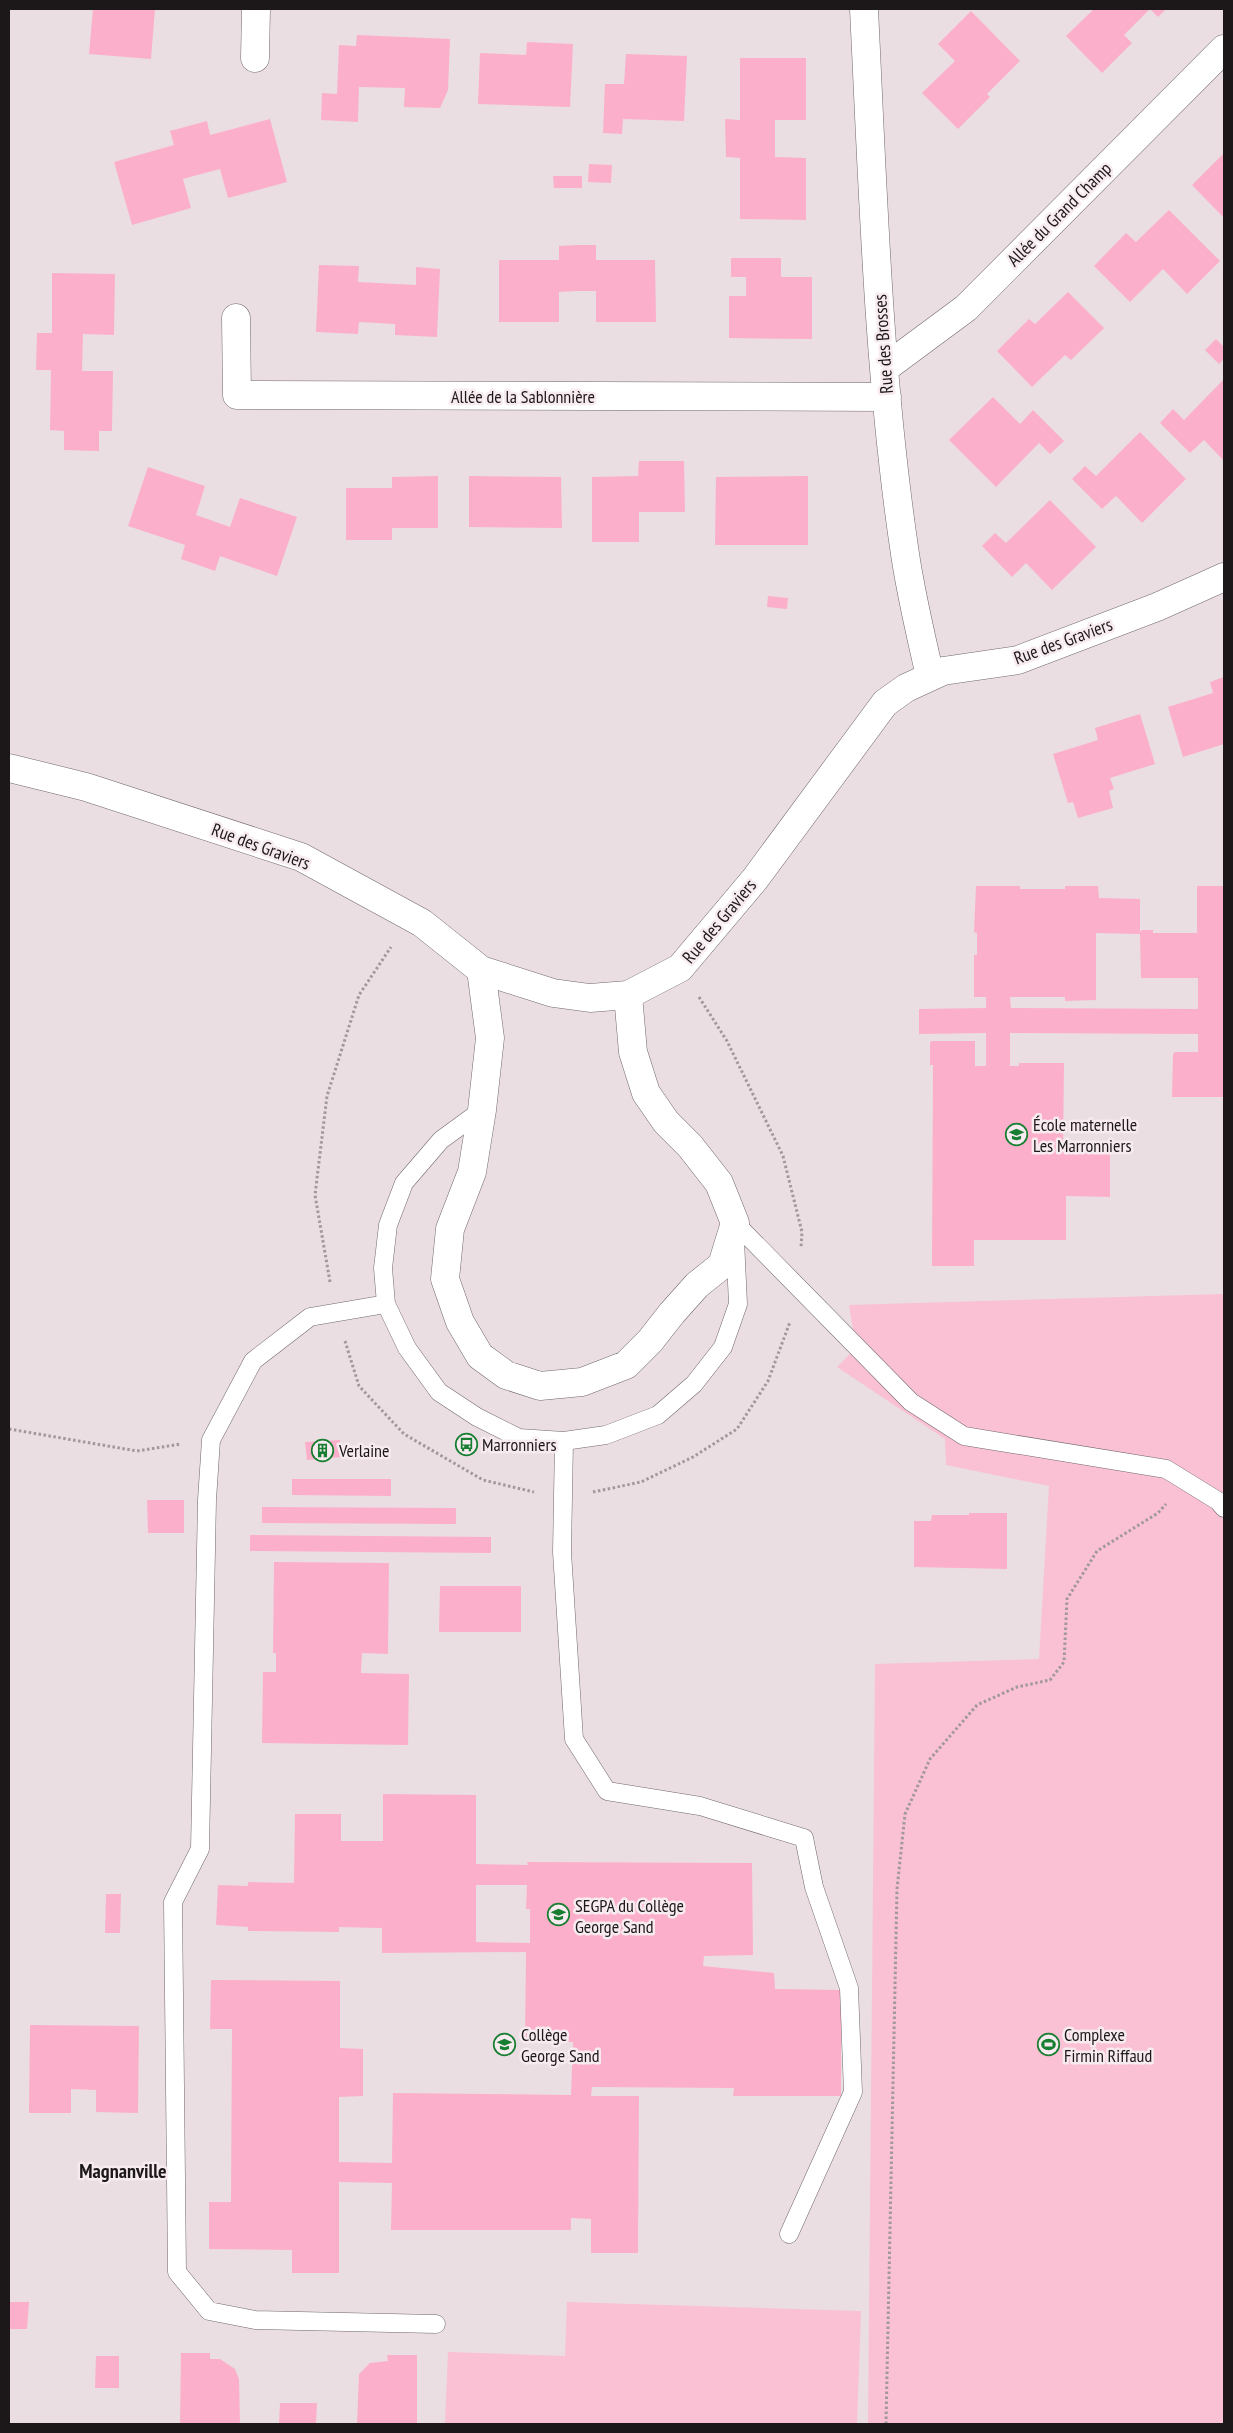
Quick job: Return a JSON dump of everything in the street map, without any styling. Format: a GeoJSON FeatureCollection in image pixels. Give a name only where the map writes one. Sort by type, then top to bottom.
{"type":"FeatureCollection","features":[{"type":"Feature","properties":{"kind":"street"},"geometry":{"type":"LineString","coordinates":[[255,58],[256,9]]}},
{"type":"Feature","properties":{"kind":"street","name":"Rue des Brosses"},"geometry":{"type":"LineString","coordinates":[[864,9],[874,223],[887,397],[905,555],[930,676]]}},
{"type":"Feature","properties":{"kind":"street","name":"Allée du Grand Champ"},"geometry":{"type":"LineString","coordinates":[[885,368],[966,308],[1224,49]]}},
{"type":"Feature","properties":{"kind":"street","name":"Allée de la Sablonnière"},"geometry":{"type":"LineString","coordinates":[[236,318],[237,395],[887,397]]}},
{"type":"Feature","properties":{"kind":"street","name":"Rue des Graviers"},"geometry":{"type":"LineString","coordinates":[[9,768],[86,787],[301,857],[422,923],[481,970],[554,994],[590,998],[628,995],[680,968],[755,879],[885,703],[906,688],[942,671],[1018,660],[1157,607],[1224,577]]}},
{"type":"Feature","properties":{"kind":"street"},"geometry":{"type":"LineString","coordinates":[[481,970],[490,1038],[482,1110],[472,1172],[450,1228],[445,1279],[460,1322],[480,1356],[506,1375],[540,1386],[582,1382],[626,1365],[650,1341],[672,1312],[697,1285],[722,1265],[735,1223],[719,1182],[690,1146],[666,1122],[646,1093],[633,1052],[628,995]]}},
{"type":"Feature","properties":{"kind":"lane"},"geometry":{"type":"LineString","coordinates":[[482,1110],[442,1140],[404,1183],[388,1225],[383,1268],[386,1304],[407,1348],[439,1392],[477,1417],[519,1438],[564,1441],[606,1435],[658,1415],[694,1384],[723,1347],[738,1304],[735,1223]]}},
{"type":"Feature","properties":{"kind":"lane"},"geometry":{"type":"LineString","coordinates":[[735,1223],[911,1402],[964,1436],[1166,1469],[1218,1501],[1224,1508]]}},
{"type":"Feature","properties":{"kind":"lane"},"geometry":{"type":"LineString","coordinates":[[386,1304],[310,1317],[253,1361],[211,1440],[207,1500],[200,1849],[172,1902],[177,2272],[209,2310],[255,2320],[436,2324]]}},
{"type":"Feature","properties":{"kind":"lane"},"geometry":{"type":"LineString","coordinates":[[564,1441],[562,1552],[574,1739],[606,1791],[700,1806],[804,1838],[814,1887],[849,1988],[853,2092],[789,2234]]}},
{"type":"Feature","properties":{"kind":"path"},"geometry":{"type":"LineString","coordinates":[[410,917],[359,995],[327,1096],[315,1195],[335,1312],[359,1386],[404,1434],[483,1480],[563,1498],[641,1482],[693,1456],[736,1429],[768,1381],[801,1291],[802,1232],[783,1156],[727,1041],[680,968]]}},
{"type":"Feature","properties":{"kind":"path"},"geometry":{"type":"LineString","coordinates":[[9,1429],[137,1450],[211,1440]]}},
{"type":"Feature","properties":{"kind":"path"},"geometry":{"type":"LineString","coordinates":[[886,2424],[897,1888],[905,1814],[930,1759],[977,1705],[1017,1687],[1050,1680],[1064,1662],[1066,1599],[1097,1551],[1158,1513],[1186,1481]]}},
{"type":"Feature","properties":{"kind":"shaded area","name":"Complexe Firmin Riffaud"},"geometry":{"type":"Polygon","coordinates":[[[1224,1294],[1224,2424],[868,2424],[875,1664],[1039,1659],[1049,1486],[946,1465],[945,1439],[837,1367],[856,1348],[849,1305],[1224,1294]]]}},
{"type":"Feature","properties":{"kind":"shaded area"},"geometry":{"type":"Polygon","coordinates":[[[567,2302],[861,2311],[857,2424],[445,2424],[448,2352],[565,2356],[567,2302]]]}},
{"type":"Feature","properties":{"kind":"building"},"geometry":{"type":"Polygon","coordinates":[[[93,9],[155,9],[151,59],[89,54],[93,9]]]}},
{"type":"Feature","properties":{"kind":"building"},"geometry":{"type":"Polygon","coordinates":[[[1094,9],[1150,9],[1124,35],[1132,43],[1102,73],[1066,36],[1094,9]]]}},
{"type":"Feature","properties":{"kind":"building"},"geometry":{"type":"Polygon","coordinates":[[[1150,9],[1166,9],[1158,17],[1150,9]]]}},
{"type":"Feature","properties":{"kind":"building"},"geometry":{"type":"Polygon","coordinates":[[[971,11],[1020,61],[987,94],[990,97],[958,129],[922,93],[955,61],[938,44],[971,11]]]}},
{"type":"Feature","properties":{"kind":"building"},"geometry":{"type":"Polygon","coordinates":[[[357,35],[450,39],[448,90],[440,108],[404,107],[405,88],[359,87],[358,122],[321,120],[322,93],[337,94],[339,45],[356,46],[357,35]]]}},
{"type":"Feature","properties":{"kind":"building"},"geometry":{"type":"Polygon","coordinates":[[[527,42],[573,44],[570,107],[478,104],[480,53],[526,55],[527,42]]]}},
{"type":"Feature","properties":{"kind":"building"},"geometry":{"type":"Polygon","coordinates":[[[626,54],[687,56],[684,121],[623,119],[622,134],[603,133],[605,84],[624,84],[626,54]]]}},
{"type":"Feature","properties":{"kind":"building"},"geometry":{"type":"Polygon","coordinates":[[[740,58],[806,58],[806,120],[775,120],[775,157],[806,158],[806,220],[740,219],[740,158],[726,157],[725,119],[740,120],[740,58]]]}},
{"type":"Feature","properties":{"kind":"building"},"geometry":{"type":"Polygon","coordinates":[[[270,119],[287,182],[228,198],[220,169],[201,174],[183,179],[191,208],[132,225],[114,162],[174,145],[170,131],[207,121],[210,135],[270,119]]]}},
{"type":"Feature","properties":{"kind":"building"},"geometry":{"type":"Polygon","coordinates":[[[1224,153],[1224,218],[1192,185],[1224,153]]]}},
{"type":"Feature","properties":{"kind":"building"},"geometry":{"type":"Polygon","coordinates":[[[589,164],[612,165],[611,183],[588,182],[589,164]]]}},
{"type":"Feature","properties":{"kind":"building"},"geometry":{"type":"Polygon","coordinates":[[[553,176],[582,176],[582,188],[554,188],[553,176]]]}},
{"type":"Feature","properties":{"kind":"building"},"geometry":{"type":"Polygon","coordinates":[[[1169,210],[1220,261],[1187,294],[1163,269],[1130,302],[1094,266],[1126,233],[1136,242],[1169,210]]]}},
{"type":"Feature","properties":{"kind":"building"},"geometry":{"type":"Polygon","coordinates":[[[596,245],[596,260],[655,260],[656,322],[596,322],[596,291],[577,291],[559,292],[559,322],[499,322],[499,260],[559,260],[559,246],[596,245]]]}},
{"type":"Feature","properties":{"kind":"building"},"geometry":{"type":"Polygon","coordinates":[[[731,258],[781,258],[781,277],[812,277],[812,339],[729,338],[729,296],[746,296],[746,277],[731,277],[731,258]]]}},
{"type":"Feature","properties":{"kind":"building"},"geometry":{"type":"Polygon","coordinates":[[[319,265],[359,266],[358,282],[416,285],[416,267],[440,269],[437,337],[395,335],[395,324],[359,322],[358,334],[316,332],[319,265]]]}},
{"type":"Feature","properties":{"kind":"building"},"geometry":{"type":"Polygon","coordinates":[[[52,273],[115,274],[114,335],[83,334],[82,371],[113,371],[112,431],[99,431],[99,451],[64,450],[64,431],[50,430],[51,370],[36,370],[37,333],[52,333],[52,273]]]}},
{"type":"Feature","properties":{"kind":"building"},"geometry":{"type":"Polygon","coordinates":[[[1068,292],[1104,328],[1071,360],[1065,355],[1032,387],[997,351],[1029,319],[1035,324],[1068,292]]]}},
{"type":"Feature","properties":{"kind":"building"},"geometry":{"type":"Polygon","coordinates":[[[1216,339],[1224,347],[1224,359],[1219,364],[1205,350],[1216,339]]]}},
{"type":"Feature","properties":{"kind":"building"},"geometry":{"type":"Polygon","coordinates":[[[1224,379],[1224,461],[1204,440],[1190,453],[1160,423],[1173,409],[1184,420],[1224,379]]]}},
{"type":"Feature","properties":{"kind":"building"},"geometry":{"type":"Polygon","coordinates":[[[993,397],[1020,424],[1033,410],[1064,441],[1050,454],[1039,443],[996,487],[949,440],[993,397]]]}},
{"type":"Feature","properties":{"kind":"building"},"geometry":{"type":"Polygon","coordinates":[[[1140,432],[1186,479],[1142,523],[1116,496],[1102,509],[1072,479],[1085,466],[1096,476],[1140,432]]]}},
{"type":"Feature","properties":{"kind":"building"},"geometry":{"type":"Polygon","coordinates":[[[639,461],[684,461],[685,512],[639,512],[639,542],[592,542],[592,477],[638,476],[639,461]]]}},
{"type":"Feature","properties":{"kind":"building"},"geometry":{"type":"Polygon","coordinates":[[[148,467],[205,486],[196,515],[230,527],[240,498],[297,517],[277,576],[220,556],[215,571],[181,559],[185,545],[128,526],[148,467]]]}},
{"type":"Feature","properties":{"kind":"building"},"geometry":{"type":"Polygon","coordinates":[[[438,476],[438,528],[392,528],[392,540],[346,540],[346,488],[392,488],[392,477],[438,476]]]}},
{"type":"Feature","properties":{"kind":"building"},"geometry":{"type":"Polygon","coordinates":[[[469,476],[561,477],[562,528],[469,527],[469,476]]]}},
{"type":"Feature","properties":{"kind":"building"},"geometry":{"type":"Polygon","coordinates":[[[808,476],[808,545],[715,545],[716,477],[808,476]]]}},
{"type":"Feature","properties":{"kind":"building"},"geometry":{"type":"Polygon","coordinates":[[[1050,500],[1096,547],[1052,590],[1026,563],[1012,577],[982,546],[995,533],[1006,543],[1050,500]]]}},
{"type":"Feature","properties":{"kind":"building"},"geometry":{"type":"Polygon","coordinates":[[[768,596],[788,598],[787,609],[767,607],[768,596]]]}},
{"type":"Feature","properties":{"kind":"building"},"geometry":{"type":"Polygon","coordinates":[[[1224,677],[1224,744],[1183,757],[1168,707],[1213,693],[1210,682],[1224,677]]]}},
{"type":"Feature","properties":{"kind":"building"},"geometry":{"type":"Polygon","coordinates":[[[1140,714],[1155,764],[1110,778],[1114,789],[1109,791],[1113,808],[1078,818],[1073,802],[1068,803],[1053,754],[1098,740],[1095,728],[1140,714]]]}},
{"type":"Feature","properties":{"kind":"building"},"geometry":{"type":"Polygon","coordinates":[[[976,886],[1020,886],[1020,889],[1065,889],[1065,886],[1098,886],[1099,898],[1140,899],[1140,932],[1142,930],[1153,930],[1153,933],[1197,933],[1197,886],[1224,886],[1224,1097],[1172,1097],[1173,1054],[1175,1052],[1198,1052],[1198,1034],[1010,1033],[1010,1066],[1019,1066],[1019,1063],[1064,1063],[1063,1151],[1110,1151],[1110,1197],[1066,1196],[1066,1240],[974,1240],[974,1266],[932,1266],[933,1065],[930,1065],[930,1043],[931,1041],[975,1041],[975,1066],[986,1066],[986,1033],[919,1034],[919,1009],[986,1008],[986,997],[974,997],[974,955],[977,955],[977,933],[974,932],[976,886]],[[1096,933],[1096,1000],[1065,1001],[1065,997],[1010,997],[1011,1008],[1198,1009],[1198,978],[1141,978],[1140,934],[1096,933]]]}},
{"type":"Feature","properties":{"kind":"building","name":"Verlaine"},"geometry":{"type":"Polygon","coordinates":[[[340,1440],[342,1457],[307,1460],[305,1442],[340,1440]]]}},
{"type":"Feature","properties":{"kind":"building"},"geometry":{"type":"Polygon","coordinates":[[[292,1479],[391,1479],[391,1496],[292,1495],[292,1479]]]}},
{"type":"Feature","properties":{"kind":"building"},"geometry":{"type":"Polygon","coordinates":[[[147,1500],[184,1500],[184,1533],[148,1533],[147,1500]]]}},
{"type":"Feature","properties":{"kind":"building"},"geometry":{"type":"Polygon","coordinates":[[[262,1507],[456,1508],[456,1524],[262,1523],[262,1507]]]}},
{"type":"Feature","properties":{"kind":"building"},"geometry":{"type":"Polygon","coordinates":[[[969,1513],[1007,1513],[1007,1569],[914,1567],[914,1521],[931,1521],[932,1515],[969,1515],[969,1513]]]}},
{"type":"Feature","properties":{"kind":"building"},"geometry":{"type":"Polygon","coordinates":[[[250,1535],[491,1537],[491,1553],[250,1551],[250,1535]]]}},
{"type":"Feature","properties":{"kind":"building"},"geometry":{"type":"Polygon","coordinates":[[[274,1562],[389,1563],[388,1654],[362,1653],[361,1673],[409,1674],[408,1745],[262,1743],[263,1672],[276,1672],[276,1653],[273,1653],[274,1562]]]}},
{"type":"Feature","properties":{"kind":"building"},"geometry":{"type":"Polygon","coordinates":[[[440,1586],[521,1586],[521,1632],[439,1632],[440,1586]]]}},
{"type":"Feature","properties":{"kind":"building"},"geometry":{"type":"Polygon","coordinates":[[[383,1794],[476,1795],[476,1864],[528,1865],[527,1862],[752,1863],[753,1955],[704,1956],[703,1966],[774,1973],[775,1989],[841,1990],[841,2096],[733,2096],[734,2088],[592,2087],[591,2096],[639,2096],[638,2253],[591,2253],[591,2219],[571,2218],[571,2230],[391,2230],[392,2183],[339,2182],[339,2273],[292,2273],[292,2250],[209,2249],[209,2202],[231,2202],[232,2029],[210,2029],[211,1980],[340,1981],[340,2048],[363,2049],[363,2096],[339,2097],[339,2162],[392,2163],[393,2093],[571,2095],[573,2042],[525,2041],[526,1952],[382,1953],[382,1928],[339,1927],[339,1932],[248,1931],[248,1927],[216,1925],[218,1885],[248,1886],[248,1882],[294,1883],[295,1814],[341,1814],[341,1841],[383,1841],[383,1794]],[[476,1885],[476,1942],[530,1943],[530,1909],[526,1909],[527,1885],[476,1885]]]}},
{"type":"Feature","properties":{"kind":"building"},"geometry":{"type":"Polygon","coordinates":[[[106,1894],[121,1894],[120,1933],[105,1933],[106,1894]]]}},
{"type":"Feature","properties":{"kind":"building"},"geometry":{"type":"Polygon","coordinates":[[[30,2025],[139,2026],[138,2113],[96,2112],[96,2090],[71,2089],[71,2113],[29,2113],[30,2025]]]}},
{"type":"Feature","properties":{"kind":"building"},"geometry":{"type":"Polygon","coordinates":[[[9,2302],[29,2302],[27,2329],[9,2329],[9,2302]]]}},
{"type":"Feature","properties":{"kind":"building"},"geometry":{"type":"Polygon","coordinates":[[[181,2353],[210,2353],[210,2359],[220,2359],[235,2369],[239,2379],[240,2424],[180,2424],[181,2353]]]}},
{"type":"Feature","properties":{"kind":"building"},"geometry":{"type":"Polygon","coordinates":[[[387,2355],[417,2355],[417,2424],[357,2424],[359,2374],[370,2363],[388,2361],[387,2355]]]}},
{"type":"Feature","properties":{"kind":"building"},"geometry":{"type":"Polygon","coordinates":[[[96,2356],[119,2356],[119,2388],[95,2388],[96,2356]]]}},
{"type":"Feature","properties":{"kind":"building"},"geometry":{"type":"Polygon","coordinates":[[[280,2403],[317,2403],[316,2424],[279,2424],[280,2403]]]}},
{"type":"Feature","properties":{"kind":"place","name":"École maternelle Les Marronniers"},"geometry":{"type":"Point","coordinates":[1017,1134]}},
{"type":"Feature","properties":{"kind":"place","name":"Marronniers"},"geometry":{"type":"Point","coordinates":[466,1444]}},
{"type":"Feature","properties":{"kind":"place","name":"Verlaine"},"geometry":{"type":"Point","coordinates":[323,1450]}},
{"type":"Feature","properties":{"kind":"place","name":"SEGPA du Collège George Sand"},"geometry":{"type":"Point","coordinates":[559,1915]}},
{"type":"Feature","properties":{"kind":"place","name":"Collège George Sand"},"geometry":{"type":"Point","coordinates":[505,2044]}},
{"type":"Feature","properties":{"kind":"place","name":"Complexe Firmin Riffaud"},"geometry":{"type":"Point","coordinates":[1048,2044]}},
{"type":"Feature","properties":{"kind":"district","name":"Magnanville"},"geometry":{"type":"Point","coordinates":[123,2171]}}]}
